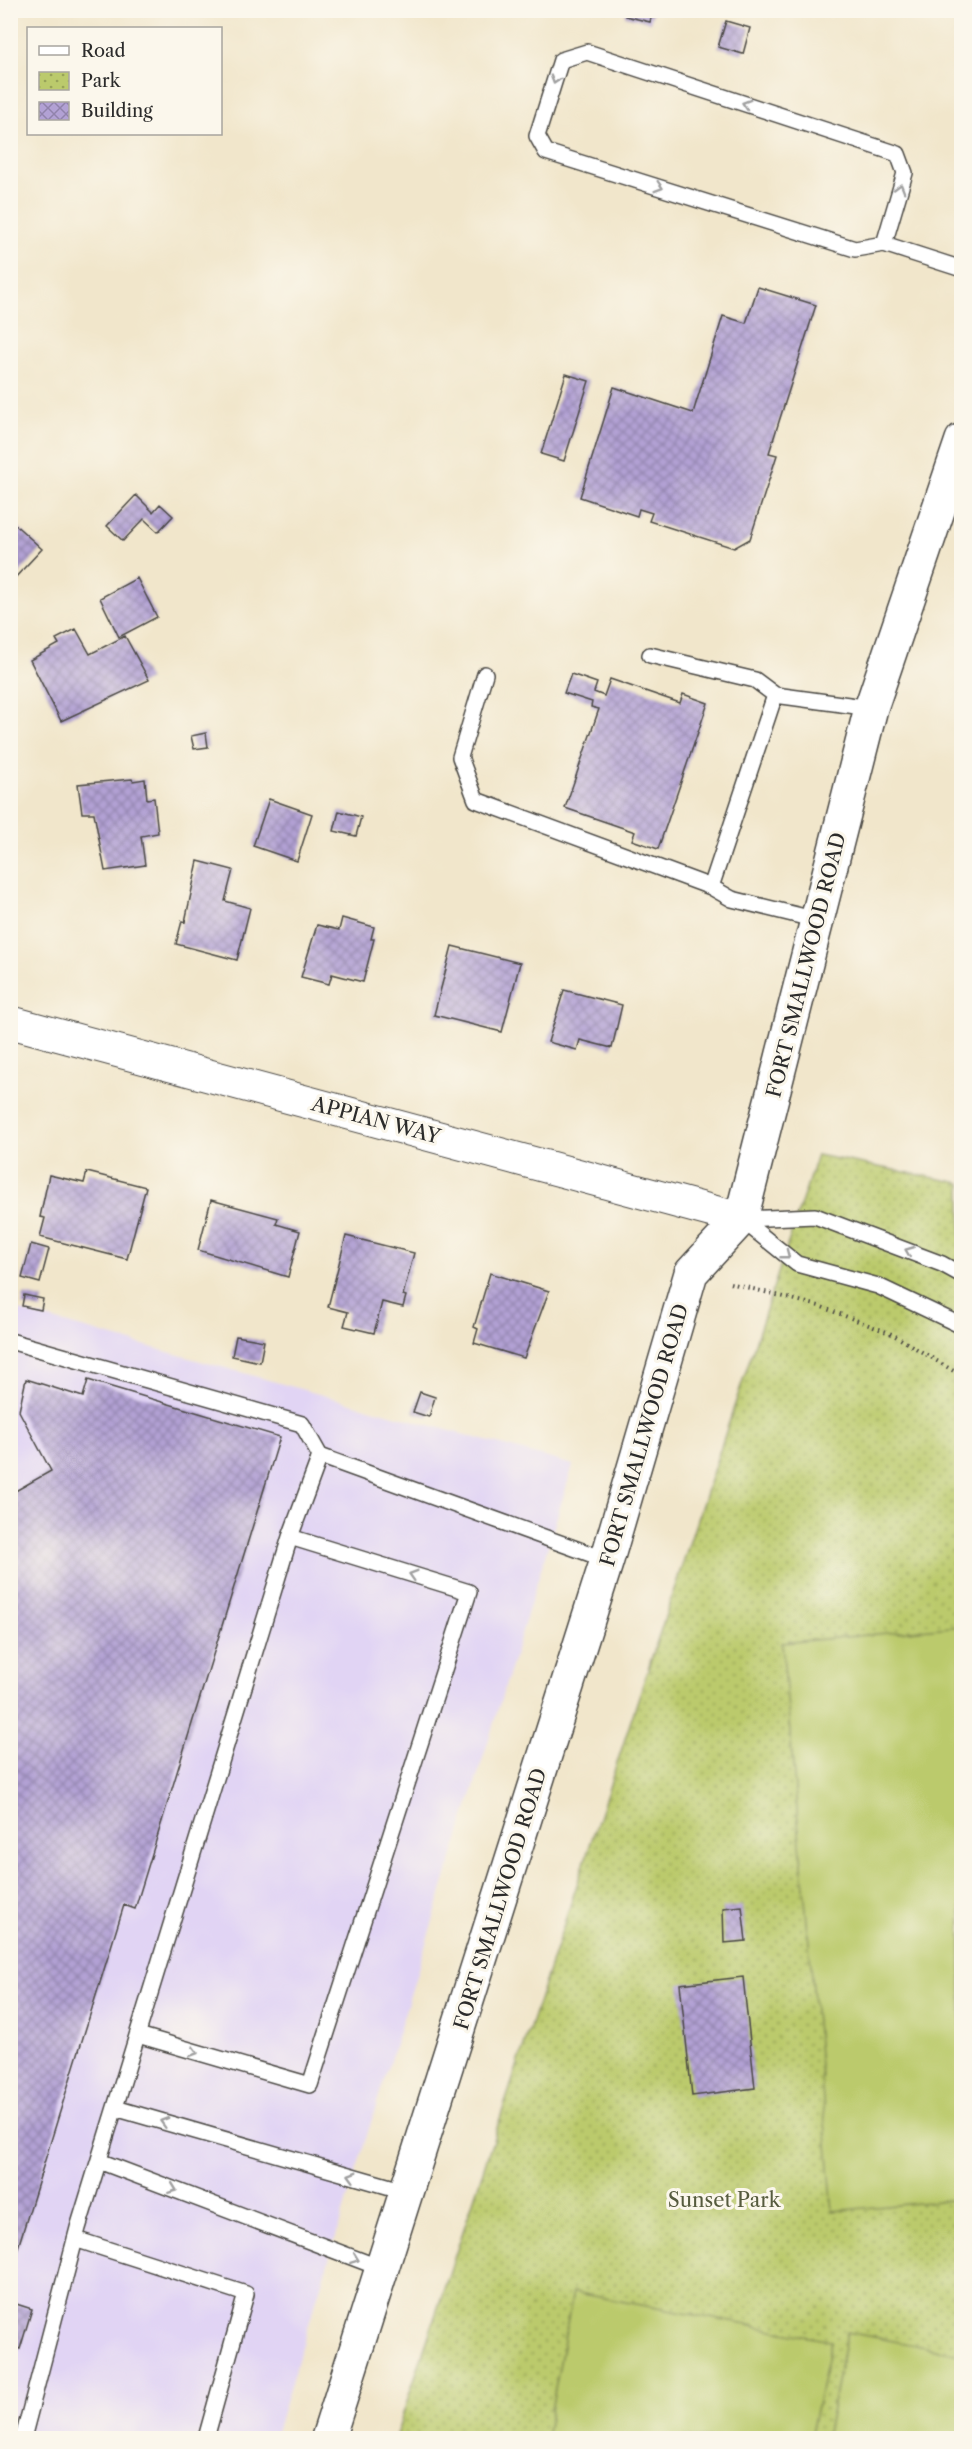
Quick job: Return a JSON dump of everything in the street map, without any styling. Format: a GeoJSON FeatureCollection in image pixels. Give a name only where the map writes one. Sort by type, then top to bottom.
{"type":"FeatureCollection","features":[{"type":"Feature","properties":{"kind":"main road","name":"FORT SMALLWOOD ROAD"},"geometry":{"type":"LineString","coordinates":[[328,2439],[607,1560],[691,1273],[741,1219],[872,708],[962,440]]}},
{"type":"Feature","properties":{"kind":"street","name":"APPIAN WAY"},"geometry":{"type":"LineString","coordinates":[[10,1022],[741,1219]]}},
{"type":"Feature","properties":{"kind":"lane"},"geometry":{"type":"LineString","coordinates":[[884,244],[905,173],[898,154],[587,52],[561,60],[537,136],[546,152],[855,249],[884,244],[962,269]]}},
{"type":"Feature","properties":{"kind":"lane"},"geometry":{"type":"LineString","coordinates":[[650,655],[755,680],[775,695],[872,708]]}},
{"type":"Feature","properties":{"kind":"lane"},"geometry":{"type":"LineString","coordinates":[[485,674],[460,757],[476,800],[711,886],[732,899],[817,920]]}},
{"type":"Feature","properties":{"kind":"lane"},"geometry":{"type":"LineString","coordinates":[[711,886],[775,695]]}},
{"type":"Feature","properties":{"kind":"lane"},"geometry":{"type":"LineString","coordinates":[[741,1219],[815,1216],[942,1264],[962,1275]]}},
{"type":"Feature","properties":{"kind":"lane"},"geometry":{"type":"LineString","coordinates":[[741,1219],[797,1264],[878,1286],[962,1326]]}},
{"type":"Feature","properties":{"kind":"lane"},"geometry":{"type":"LineString","coordinates":[[10,1341],[302,1424],[320,1456],[607,1560]]}},
{"type":"Feature","properties":{"kind":"lane"},"geometry":{"type":"LineString","coordinates":[[23,2439],[75,2239],[290,1537],[320,1456]]}},
{"type":"Feature","properties":{"kind":"lane"},"geometry":{"type":"LineString","coordinates":[[138,2035],[310,2085],[469,1592],[290,1537]]}},
{"type":"Feature","properties":{"kind":"lane"},"geometry":{"type":"LineString","coordinates":[[115,2108],[408,2192]]}},
{"type":"Feature","properties":{"kind":"lane"},"geometry":{"type":"LineString","coordinates":[[99,2161],[383,2269]]}},
{"type":"Feature","properties":{"kind":"lane"},"geometry":{"type":"LineString","coordinates":[[75,2239],[246,2294],[207,2439]]}},
{"type":"Feature","properties":{"kind":"path"},"geometry":{"type":"LineString","coordinates":[[691,1273],[819,1306],[882,1330],[962,1376]]}},
{"type":"Feature","properties":{"kind":"shaded area"},"geometry":{"type":"Polygon","coordinates":[[[10,1308],[573,1465],[274,2438],[11,2438],[10,1308]]]}},
{"type":"Feature","properties":{"kind":"green space","name":"Sunset Park"},"geometry":{"type":"Polygon","coordinates":[[[817,1155],[961,1183],[961,2438],[395,2438],[817,1155]]]}},
{"type":"Feature","properties":{"kind":"green space"},"geometry":{"type":"Polygon","coordinates":[[[961,1626],[961,2199],[833,2211],[782,1643],[961,1626]]]}},
{"type":"Feature","properties":{"kind":"green space"},"geometry":{"type":"Polygon","coordinates":[[[573,2292],[831,2341],[810,2438],[546,2438],[573,2292]]]}},
{"type":"Feature","properties":{"kind":"green space"},"geometry":{"type":"Polygon","coordinates":[[[847,2332],[961,2354],[961,2438],[826,2438],[847,2332]]]}},
{"type":"Feature","properties":{"kind":"building"},"geometry":{"type":"Polygon","coordinates":[[[626,10],[653,10],[650,22],[625,16],[626,10]]]}},
{"type":"Feature","properties":{"kind":"building"},"geometry":{"type":"Polygon","coordinates":[[[726,21],[750,28],[743,54],[718,47],[726,21]]]}},
{"type":"Feature","properties":{"kind":"building"},"geometry":{"type":"Polygon","coordinates":[[[758,287],[816,305],[769,453],[777,455],[750,539],[734,548],[649,521],[652,513],[639,509],[637,516],[580,497],[614,387],[693,413],[723,316],[746,323],[758,287]]]}},
{"type":"Feature","properties":{"kind":"building"},"geometry":{"type":"Polygon","coordinates":[[[566,374],[589,381],[564,461],[541,454],[566,374]]]}},
{"type":"Feature","properties":{"kind":"building"},"geometry":{"type":"Polygon","coordinates":[[[136,495],[153,512],[160,504],[173,516],[158,532],[144,519],[123,541],[107,526],[136,495]]]}},
{"type":"Feature","properties":{"kind":"building"},"geometry":{"type":"Polygon","coordinates":[[[10,520],[42,549],[10,583],[10,520]]]}},
{"type":"Feature","properties":{"kind":"building"},"geometry":{"type":"Polygon","coordinates":[[[137,578],[157,617],[119,637],[100,598],[137,578]]]}},
{"type":"Feature","properties":{"kind":"building"},"geometry":{"type":"Polygon","coordinates":[[[76,629],[90,654],[125,636],[149,680],[61,721],[30,660],[59,644],[56,639],[76,629]]]}},
{"type":"Feature","properties":{"kind":"building"},"geometry":{"type":"Polygon","coordinates":[[[571,674],[597,683],[594,692],[604,696],[610,679],[680,703],[683,694],[708,703],[658,849],[632,840],[635,832],[565,808],[599,709],[591,707],[592,702],[564,693],[571,674]]]}},
{"type":"Feature","properties":{"kind":"building"},"geometry":{"type":"Polygon","coordinates":[[[206,733],[208,747],[194,749],[191,736],[206,733]]]}},
{"type":"Feature","properties":{"kind":"building"},"geometry":{"type":"Polygon","coordinates":[[[132,779],[133,781],[145,779],[147,799],[154,798],[158,833],[141,836],[145,865],[105,871],[94,813],[82,813],[78,784],[132,779]]]}},
{"type":"Feature","properties":{"kind":"building"},"geometry":{"type":"Polygon","coordinates":[[[269,799],[312,814],[297,861],[253,846],[269,799]]]}},
{"type":"Feature","properties":{"kind":"building"},"geometry":{"type":"Polygon","coordinates":[[[339,811],[361,817],[356,836],[334,831],[339,811]]]}},
{"type":"Feature","properties":{"kind":"building"},"geometry":{"type":"Polygon","coordinates":[[[198,861],[233,870],[225,901],[250,908],[237,960],[176,944],[182,921],[185,922],[198,861]]]}},
{"type":"Feature","properties":{"kind":"building"},"geometry":{"type":"Polygon","coordinates":[[[342,918],[374,927],[371,939],[374,939],[363,982],[332,974],[329,984],[301,977],[317,925],[339,930],[342,918]]]}},
{"type":"Feature","properties":{"kind":"building"},"geometry":{"type":"Polygon","coordinates":[[[452,946],[520,963],[502,1032],[434,1015],[452,946]]]}},
{"type":"Feature","properties":{"kind":"building"},"geometry":{"type":"Polygon","coordinates":[[[564,990],[622,1005],[612,1048],[580,1040],[577,1050],[548,1042],[564,990]]]}},
{"type":"Feature","properties":{"kind":"building"},"geometry":{"type":"Polygon","coordinates":[[[87,1172],[146,1187],[127,1259],[40,1237],[45,1218],[40,1217],[49,1175],[84,1183],[87,1172]]]}},
{"type":"Feature","properties":{"kind":"building"},"geometry":{"type":"Polygon","coordinates":[[[211,1200],[278,1218],[276,1224],[300,1231],[288,1277],[198,1250],[211,1200]]]}},
{"type":"Feature","properties":{"kind":"building"},"geometry":{"type":"Polygon","coordinates":[[[346,1236],[414,1253],[403,1295],[406,1296],[403,1307],[382,1302],[374,1333],[344,1326],[348,1312],[328,1307],[346,1236]]]}},
{"type":"Feature","properties":{"kind":"building"},"geometry":{"type":"Polygon","coordinates":[[[31,1244],[49,1249],[40,1283],[22,1278],[31,1244]]]}},
{"type":"Feature","properties":{"kind":"building"},"geometry":{"type":"Polygon","coordinates":[[[490,1273],[549,1291],[524,1358],[474,1343],[478,1329],[474,1327],[490,1273]]]}},
{"type":"Feature","properties":{"kind":"building"},"geometry":{"type":"Polygon","coordinates":[[[24,1295],[43,1299],[41,1310],[22,1306],[24,1295]]]}},
{"type":"Feature","properties":{"kind":"building"},"geometry":{"type":"Polygon","coordinates":[[[236,1336],[264,1341],[260,1362],[232,1356],[236,1336]]]}},
{"type":"Feature","properties":{"kind":"building"},"geometry":{"type":"Polygon","coordinates":[[[26,1379],[83,1397],[88,1380],[280,1437],[135,1909],[124,1905],[11,2270],[10,1494],[51,1471],[19,1411],[26,1379]]]}},
{"type":"Feature","properties":{"kind":"building"},"geometry":{"type":"Polygon","coordinates":[[[420,1392],[435,1397],[429,1417],[413,1412],[420,1392]]]}},
{"type":"Feature","properties":{"kind":"building"},"geometry":{"type":"Polygon","coordinates":[[[742,1906],[746,1941],[724,1943],[723,1908],[742,1906]]]}},
{"type":"Feature","properties":{"kind":"building"},"geometry":{"type":"Polygon","coordinates":[[[743,1977],[755,2088],[692,2096],[680,1984],[743,1977]]]}},
{"type":"Feature","properties":{"kind":"building"},"geometry":{"type":"Polygon","coordinates":[[[10,2302],[32,2309],[20,2349],[10,2346],[10,2302]]]}}]}
